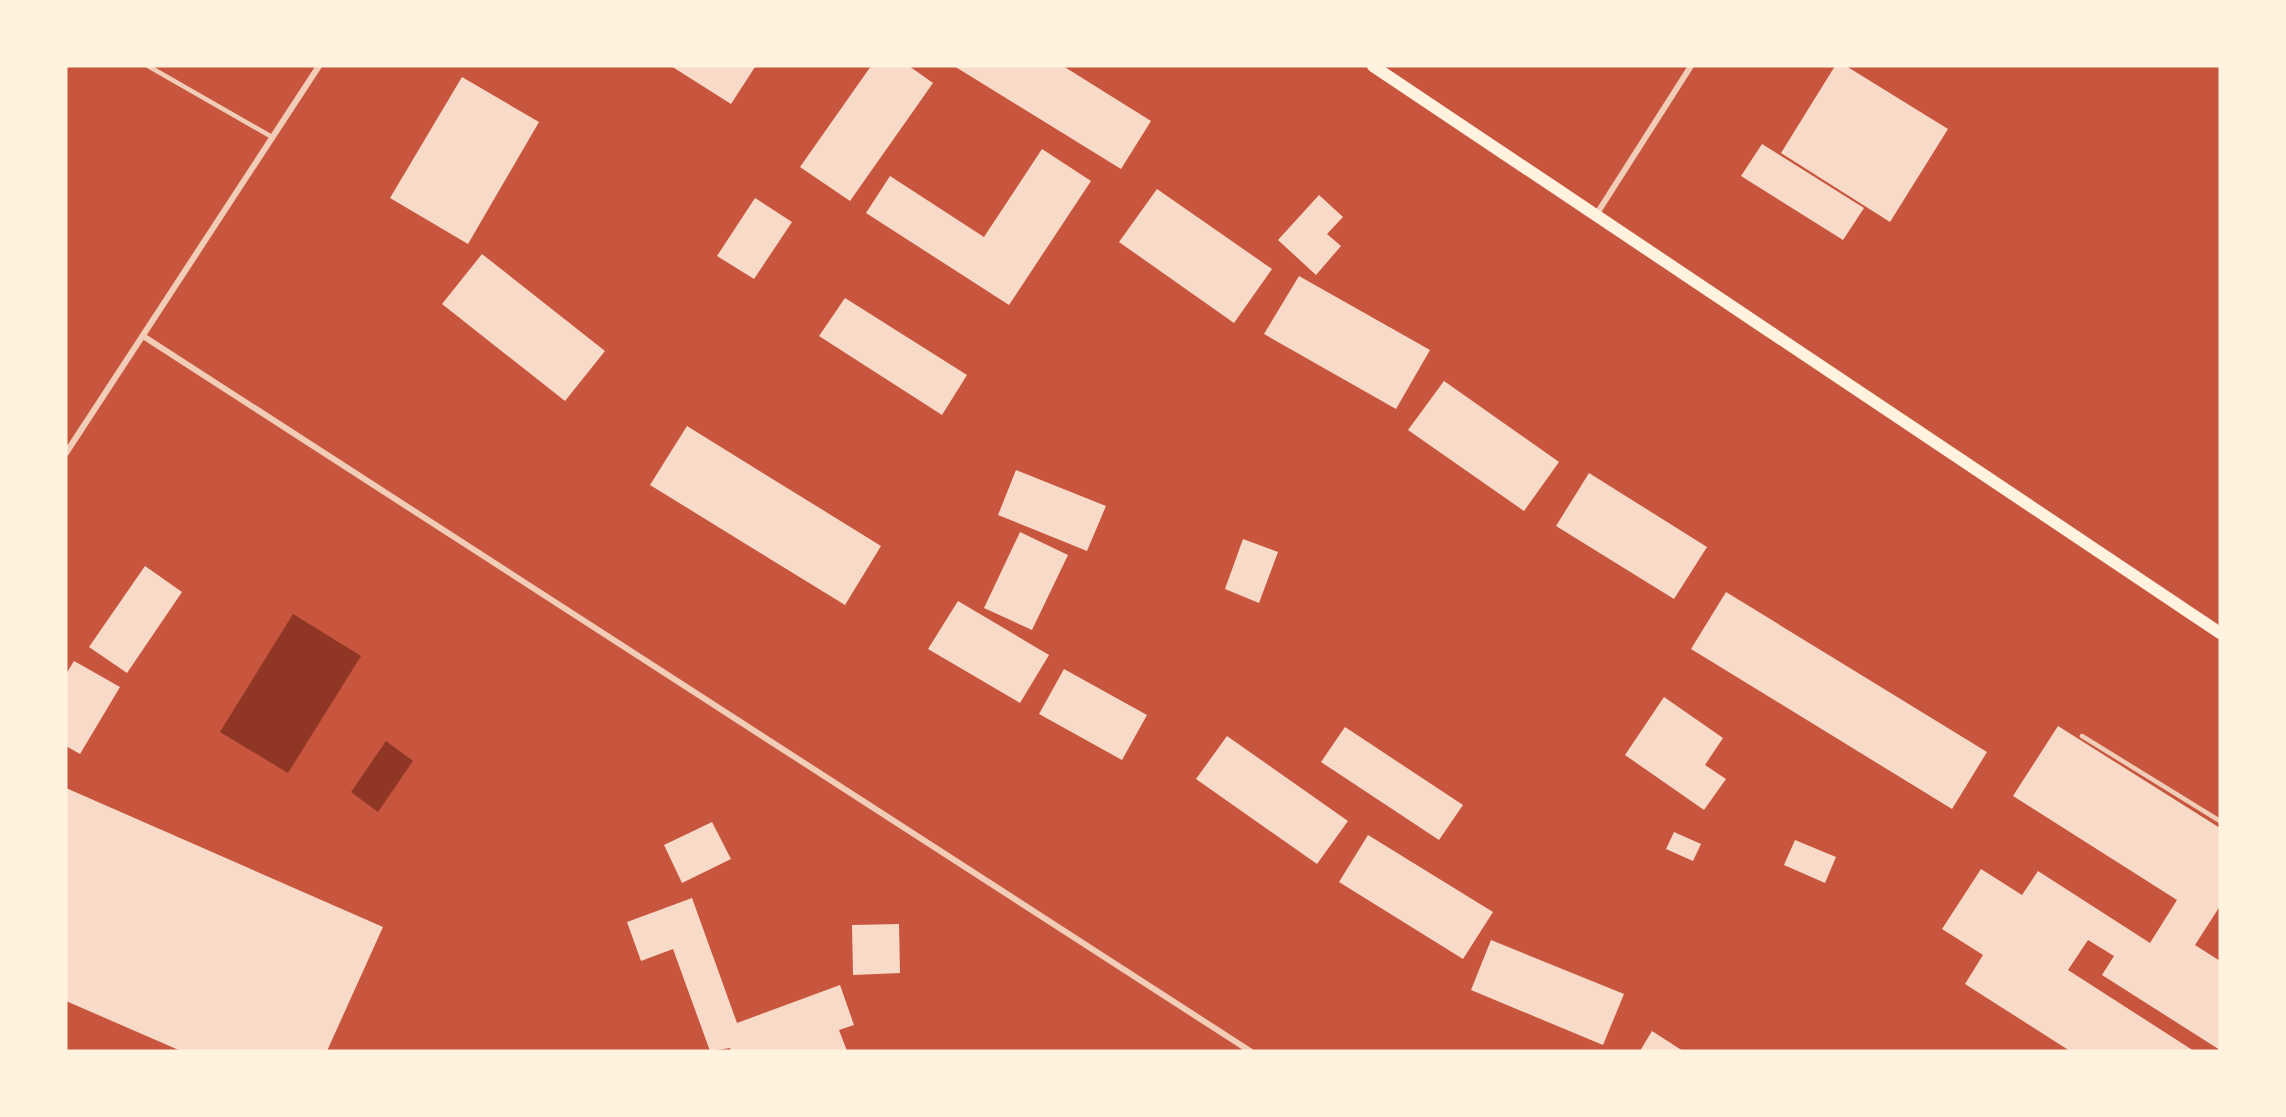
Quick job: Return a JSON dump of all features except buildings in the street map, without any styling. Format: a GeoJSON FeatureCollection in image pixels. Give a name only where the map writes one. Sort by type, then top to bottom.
{"type":"FeatureCollection","features":[{"type":"Feature","properties":{"kind":"main road"},"geometry":{"type":"LineString","coordinates":[[1373,66],[2220,633]]}},
{"type":"Feature","properties":{"kind":"street"},"geometry":{"type":"LineString","coordinates":[[66,453],[319,66]]}},
{"type":"Feature","properties":{"kind":"street"},"geometry":{"type":"LineString","coordinates":[[1596,215],[1690,66]]}},
{"type":"Feature","properties":{"kind":"street"},"geometry":{"type":"LineString","coordinates":[[143,336],[1250,1051]]}},
{"type":"Feature","properties":{"kind":"lane"},"geometry":{"type":"LineString","coordinates":[[148,66],[272,137]]}},
{"type":"Feature","properties":{"kind":"lane"},"geometry":{"type":"LineString","coordinates":[[2082,736],[2220,821]]}},
{"type":"Feature","properties":{"kind":"shaded area"},"geometry":{"type":"Polygon","coordinates":[[[293,614],[361,656],[288,773],[220,732],[293,614]]]}},
{"type":"Feature","properties":{"kind":"shaded area"},"geometry":{"type":"Polygon","coordinates":[[[386,741],[413,761],[378,812],[351,792],[386,741]]]}}]}
